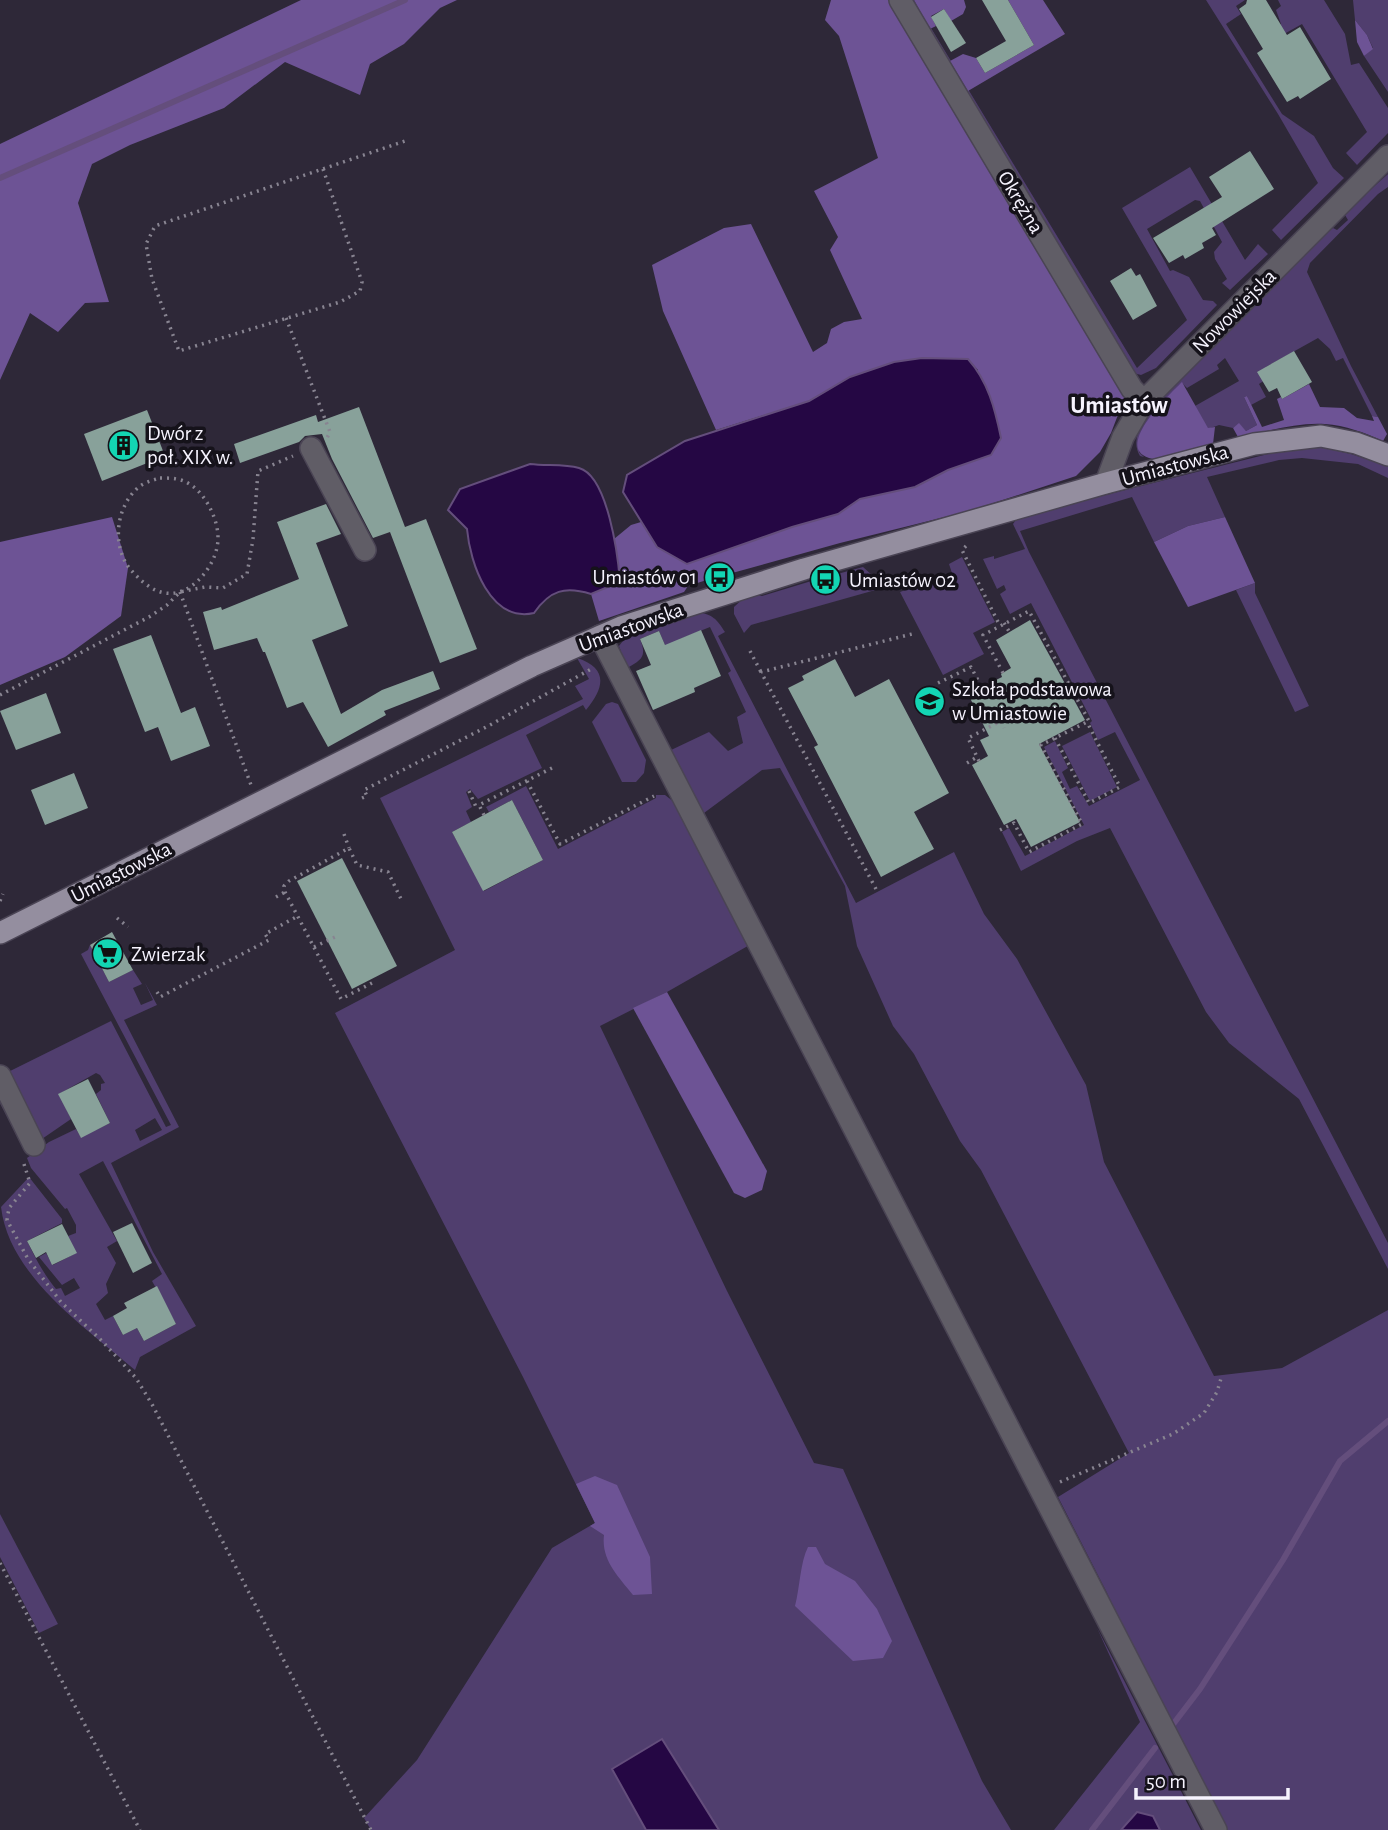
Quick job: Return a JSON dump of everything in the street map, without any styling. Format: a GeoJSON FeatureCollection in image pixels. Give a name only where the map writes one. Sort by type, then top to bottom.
{"type":"FeatureCollection","features":[{"type":"Feature","properties":{"kind":"main road","name":"Umiastowska"},"geometry":{"type":"LineString","coordinates":[[0,933],[532,666],[621,627],[804,569],[1254,444],[1321,436],[1356,443],[1388,455]]}},
{"type":"Feature","properties":{"kind":"street","name":"Okrężna"},"geometry":{"type":"LineString","coordinates":[[900,0],[1132,389],[1144,401]]}},
{"type":"Feature","properties":{"kind":"street","name":"Nowowiejska"},"geometry":{"type":"LineString","coordinates":[[1106,483],[1123,437],[1144,401],[1388,156]]}},
{"type":"Feature","properties":{"kind":"street"},"geometry":{"type":"LineString","coordinates":[[312,448],[365,550]]}},
{"type":"Feature","properties":{"kind":"street"},"geometry":{"type":"LineString","coordinates":[[600,636],[1216,1830]]}},
{"type":"Feature","properties":{"kind":"street"},"geometry":{"type":"LineString","coordinates":[[0,1076],[29,1154]]}},
{"type":"Feature","properties":{"kind":"path"},"geometry":{"type":"LineString","coordinates":[[323,169],[362,282],[360,291],[340,302],[179,351],[152,279],[146,244],[155,226],[405,141]]}},
{"type":"Feature","properties":{"kind":"path"},"geometry":{"type":"LineString","coordinates":[[0,695],[149,617],[180,592],[201,579],[213,560],[218,544],[211,511],[202,496],[191,485],[176,478],[160,478],[142,484],[129,496],[121,513],[119,527],[120,545],[126,563],[139,580],[165,593],[180,592],[205,587],[223,587],[247,574],[253,539],[258,471],[324,443],[330,432],[286,318]]}},
{"type":"Feature","properties":{"kind":"path"},"geometry":{"type":"LineString","coordinates":[[965,547],[962,550],[1002,624],[1010,633]]}},
{"type":"Feature","properties":{"kind":"path"},"geometry":{"type":"LineString","coordinates":[[180,592],[258,803]]}},
{"type":"Feature","properties":{"kind":"path"},"geometry":{"type":"LineString","coordinates":[[1003,673],[983,635],[1029,611],[1089,722],[1120,788],[1088,803],[1055,738]]}},
{"type":"Feature","properties":{"kind":"path"},"geometry":{"type":"LineString","coordinates":[[761,673],[912,634]]}},
{"type":"Feature","properties":{"kind":"path"},"geometry":{"type":"LineString","coordinates":[[750,651],[876,889]]}},
{"type":"Feature","properties":{"kind":"path"},"geometry":{"type":"LineString","coordinates":[[362,798],[367,796],[364,790],[595,667]]}},
{"type":"Feature","properties":{"kind":"path"},"geometry":{"type":"LineString","coordinates":[[938,683],[971,667],[982,688]]}},
{"type":"Feature","properties":{"kind":"path"},"geometry":{"type":"LineString","coordinates":[[967,763],[978,759],[968,738],[1001,721],[1004,728]]}},
{"type":"Feature","properties":{"kind":"path"},"geometry":{"type":"LineString","coordinates":[[1000,830],[1014,823],[1029,852],[1083,824],[1041,745],[1087,722]]}},
{"type":"Feature","properties":{"kind":"path"},"geometry":{"type":"LineString","coordinates":[[985,730],[988,736]]}},
{"type":"Feature","properties":{"kind":"path"},"geometry":{"type":"LineString","coordinates":[[469,792],[477,807],[552,768]]}},
{"type":"Feature","properties":{"kind":"path"},"geometry":{"type":"LineString","coordinates":[[527,781],[560,844],[653,796]]}},
{"type":"Feature","properties":{"kind":"path"},"geometry":{"type":"LineString","coordinates":[[479,805],[484,815]]}},
{"type":"Feature","properties":{"kind":"path"},"geometry":{"type":"LineString","coordinates":[[344,834],[357,864],[387,872],[402,901]]}},
{"type":"Feature","properties":{"kind":"path"},"geometry":{"type":"LineString","coordinates":[[349,848],[289,881],[285,892],[341,999],[372,983]]}},
{"type":"Feature","properties":{"kind":"path"},"geometry":{"type":"LineString","coordinates":[[276,897],[285,892]]}},
{"type":"Feature","properties":{"kind":"path"},"geometry":{"type":"LineString","coordinates":[[0,901],[3,894]]}},
{"type":"Feature","properties":{"kind":"path"},"geometry":{"type":"LineString","coordinates":[[157,992],[160,997],[203,972],[269,940],[265,934],[298,916]]}},
{"type":"Feature","properties":{"kind":"path"},"geometry":{"type":"LineString","coordinates":[[117,918],[128,927]]}},
{"type":"Feature","properties":{"kind":"path"},"geometry":{"type":"LineString","coordinates":[[314,947],[335,937]]}},
{"type":"Feature","properties":{"kind":"path"},"geometry":{"type":"LineString","coordinates":[[29,1154],[30,1183],[9,1208],[7,1220],[28,1259],[61,1302],[96,1334],[136,1378],[153,1406],[371,1830]]}},
{"type":"Feature","properties":{"kind":"path"},"geometry":{"type":"LineString","coordinates":[[1042,1490],[1174,1434],[1204,1413],[1217,1392],[1222,1375]]}},
{"type":"Feature","properties":{"kind":"path"},"geometry":{"type":"LineString","coordinates":[[0,1563],[139,1830]]}},
{"type":"Feature","properties":{"kind":"shaded area"},"geometry":{"type":"Polygon","coordinates":[[[301,0],[457,0],[440,8],[404,44],[370,64],[360,95],[285,62],[224,108],[130,145],[92,164],[78,203],[109,302],[85,303],[58,332],[30,313],[0,380],[0,144],[301,0]]]}},
{"type":"Feature","properties":{"kind":"shaded area"},"geometry":{"type":"Polygon","coordinates":[[[831,0],[893,0],[1126,394],[1111,433],[1100,452],[1076,476],[969,511],[725,575],[716,575],[688,586],[684,592],[599,621],[591,594],[620,582],[614,539],[631,525],[641,522],[657,547],[687,564],[792,527],[838,514],[860,499],[915,487],[948,470],[978,370],[968,359],[922,358],[850,377],[809,401],[716,430],[663,311],[652,265],[724,228],[751,224],[813,352],[827,343],[831,329],[844,322],[862,319],[830,250],[838,237],[814,191],[878,158],[839,36],[825,20],[831,0]]]}},
{"type":"Feature","properties":{"kind":"shaded area"},"geometry":{"type":"Polygon","coordinates":[[[908,0],[914,0],[1137,368],[1187,320],[1122,208],[1190,167],[1245,260],[1258,244],[1268,254],[1230,290],[1222,283],[1227,279],[1215,259],[1214,252],[1222,242],[1200,201],[1195,200],[1147,229],[1170,271],[1189,277],[1203,300],[1213,301],[1217,305],[1156,368],[1141,375],[1130,372],[908,0]]]}},
{"type":"Feature","properties":{"kind":"shaded area"},"geometry":{"type":"Polygon","coordinates":[[[914,0],[964,0],[966,7],[963,14],[951,21],[944,9],[931,16],[936,26],[930,29],[914,0]]]}},
{"type":"Feature","properties":{"kind":"shaded area"},"geometry":{"type":"Polygon","coordinates":[[[1008,0],[1043,0],[1065,34],[968,91],[950,61],[963,54],[976,58],[985,73],[1034,45],[1008,0]]]}},
{"type":"Feature","properties":{"kind":"shaded area"},"geometry":{"type":"Polygon","coordinates":[[[1206,0],[1245,0],[1236,6],[1241,14],[1226,24],[1282,114],[1314,136],[1333,168],[1344,178],[1281,240],[1272,230],[1318,183],[1206,0]]]}},
{"type":"Feature","properties":{"kind":"shaded area"},"geometry":{"type":"Polygon","coordinates":[[[1278,0],[1324,0],[1345,34],[1351,65],[1359,63],[1388,108],[1388,133],[1357,165],[1346,153],[1367,132],[1302,24],[1284,34],[1279,26],[1281,24],[1276,10],[1281,6],[1278,0]]]}},
{"type":"Feature","properties":{"kind":"shaded area"},"geometry":{"type":"Polygon","coordinates":[[[1353,0],[1388,0],[1388,92],[1364,56],[1373,48],[1355,20],[1353,0]]]}},
{"type":"Feature","properties":{"kind":"shaded area"},"geometry":{"type":"Polygon","coordinates":[[[1355,20],[1367,35],[1373,49],[1364,56],[1357,42],[1355,20]]]}},
{"type":"Feature","properties":{"kind":"shaded area"},"geometry":{"type":"Polygon","coordinates":[[[1388,174],[1388,187],[1310,263],[1307,272],[1378,417],[1372,416],[1343,358],[1336,361],[1330,349],[1318,338],[1266,367],[1271,376],[1259,384],[1266,397],[1251,405],[1247,396],[1244,397],[1257,425],[1246,431],[1239,424],[1233,428],[1219,425],[1208,429],[1195,406],[1239,381],[1225,358],[1217,365],[1219,369],[1187,388],[1182,383],[1139,452],[1144,457],[1140,456],[1137,449],[1137,436],[1155,405],[1328,231],[1333,228],[1337,230],[1348,220],[1345,215],[1352,206],[1388,174]]]}},
{"type":"Feature","properties":{"kind":"shaded area"},"geometry":{"type":"Polygon","coordinates":[[[922,358],[968,359],[975,368],[990,396],[1001,438],[991,455],[948,470],[915,487],[860,499],[838,514],[792,527],[687,564],[657,547],[623,492],[627,475],[685,441],[809,401],[850,377],[894,362],[922,358]]]}},
{"type":"Feature","properties":{"kind":"shaded area"},"geometry":{"type":"Polygon","coordinates":[[[1182,382],[1208,428],[1215,427],[1213,444],[1153,459],[1141,454],[1138,445],[1140,434],[1156,410],[1182,382]]]}},
{"type":"Feature","properties":{"kind":"shaded area"},"geometry":{"type":"Polygon","coordinates":[[[1309,384],[1320,407],[1344,408],[1357,418],[1374,421],[1372,416],[1378,417],[1387,434],[1383,441],[1362,432],[1325,424],[1292,426],[1238,437],[1233,428],[1239,423],[1246,431],[1257,425],[1244,397],[1247,396],[1262,427],[1284,420],[1277,399],[1282,399],[1309,384]]]}},
{"type":"Feature","properties":{"kind":"shaded area"},"geometry":{"type":"Polygon","coordinates":[[[1320,447],[1388,466],[1388,478],[1358,464],[1302,458],[1279,460],[1207,477],[1225,517],[1188,526],[1154,542],[1132,497],[1020,531],[1388,1243],[1388,1269],[1299,1099],[1229,1043],[1206,1012],[1110,828],[1077,841],[1021,871],[1002,832],[1009,828],[1025,856],[1084,825],[1044,747],[1055,741],[1068,768],[1062,772],[1070,789],[1077,786],[1089,806],[1140,780],[1115,732],[1098,740],[1090,723],[1092,721],[1031,603],[1010,614],[1000,594],[1006,590],[1004,585],[997,589],[983,559],[994,556],[994,559],[1025,549],[1013,524],[1018,517],[1288,449],[1320,447]]]}},
{"type":"Feature","properties":{"kind":"shaded area"},"geometry":{"type":"Polygon","coordinates":[[[530,464],[579,468],[589,474],[610,518],[620,582],[591,594],[573,590],[559,592],[546,599],[534,613],[519,614],[505,609],[485,588],[473,558],[467,529],[448,510],[460,489],[530,464]]]}},
{"type":"Feature","properties":{"kind":"shaded area"},"geometry":{"type":"Polygon","coordinates":[[[112,517],[128,568],[121,616],[65,657],[0,685],[0,542],[112,517]]]}},
{"type":"Feature","properties":{"kind":"shaded area"},"geometry":{"type":"Polygon","coordinates":[[[1225,517],[1255,583],[1188,607],[1154,542],[1188,526],[1225,517]]]}},
{"type":"Feature","properties":{"kind":"shaded area"},"geometry":{"type":"Polygon","coordinates":[[[962,557],[995,622],[973,633],[984,654],[943,675],[900,592],[952,573],[949,564],[962,557]]]}},
{"type":"Feature","properties":{"kind":"shaded area"},"geometry":{"type":"Polygon","coordinates":[[[863,567],[873,576],[879,589],[751,625],[744,633],[734,614],[734,607],[750,596],[762,596],[818,579],[820,584],[831,581],[830,576],[863,567]]]}},
{"type":"Feature","properties":{"kind":"shaded area"},"geometry":{"type":"Polygon","coordinates":[[[1255,583],[1255,593],[1309,706],[1295,712],[1236,590],[1255,583]]]}},
{"type":"Feature","properties":{"kind":"shaded area"},"geometry":{"type":"Polygon","coordinates":[[[697,612],[714,618],[725,632],[718,636],[856,903],[954,852],[984,914],[1017,959],[1086,1085],[1104,1162],[1214,1376],[1282,1368],[1388,1310],[1388,1830],[1226,1830],[1151,1687],[1058,1497],[1129,1453],[981,1170],[960,1141],[914,1054],[893,1026],[857,946],[845,886],[780,768],[762,770],[704,813],[694,800],[669,751],[709,732],[728,751],[743,743],[737,717],[746,712],[728,673],[731,671],[710,627],[680,639],[667,650],[659,631],[640,639],[642,657],[627,668],[619,646],[626,637],[697,612]]]}},
{"type":"Feature","properties":{"kind":"shaded area"},"geometry":{"type":"Polygon","coordinates":[[[577,658],[594,667],[598,673],[600,686],[592,702],[586,710],[583,705],[526,735],[542,768],[478,799],[470,789],[466,792],[472,807],[466,811],[471,822],[452,832],[484,891],[543,860],[512,800],[489,812],[486,807],[526,786],[558,849],[656,798],[656,795],[665,795],[674,802],[753,943],[600,1026],[727,1291],[814,1463],[843,1469],[982,1781],[1011,1830],[719,1830],[662,1739],[613,1769],[646,1830],[371,1830],[364,1818],[417,1760],[552,1548],[595,1523],[523,1377],[335,1013],[455,950],[380,798],[583,699],[575,686],[589,679],[577,658]]]}},
{"type":"Feature","properties":{"kind":"shaded area"},"geometry":{"type":"Polygon","coordinates":[[[606,704],[618,704],[646,760],[644,773],[636,782],[622,782],[592,722],[606,704]]]}},
{"type":"Feature","properties":{"kind":"shaded area"},"geometry":{"type":"Polygon","coordinates":[[[1090,732],[1117,787],[1090,801],[1062,746],[1090,732]]]}},
{"type":"Feature","properties":{"kind":"shaded area"},"geometry":{"type":"Polygon","coordinates":[[[90,945],[109,982],[133,970],[142,984],[133,988],[141,1005],[153,1000],[145,983],[157,1005],[124,1020],[179,1127],[111,1163],[153,1252],[196,1326],[140,1357],[135,1370],[73,1318],[34,1278],[18,1256],[7,1232],[1,1207],[29,1177],[62,1219],[62,1223],[27,1241],[43,1272],[56,1289],[61,1288],[65,1296],[80,1288],[74,1278],[62,1285],[39,1257],[46,1253],[53,1265],[76,1253],[68,1236],[76,1233],[76,1225],[67,1208],[65,1209],[31,1168],[27,1158],[49,1142],[76,1129],[81,1137],[110,1123],[96,1094],[101,1090],[101,1084],[105,1083],[96,1073],[59,1094],[71,1119],[39,1141],[30,1143],[19,1139],[0,1103],[0,1076],[111,1021],[166,1127],[171,1125],[81,954],[88,950],[90,945]],[[155,1118],[135,1130],[140,1141],[162,1130],[155,1118]],[[103,1161],[79,1174],[117,1241],[107,1247],[116,1263],[106,1284],[108,1293],[96,1304],[105,1320],[113,1316],[123,1335],[137,1328],[144,1341],[176,1324],[152,1281],[162,1274],[103,1161]]]}},
{"type":"Feature","properties":{"kind":"shaded area"},"geometry":{"type":"Polygon","coordinates":[[[667,992],[767,1171],[762,1190],[745,1198],[734,1193],[633,1008],[667,992]]]}},
{"type":"Feature","properties":{"kind":"shaded area"},"geometry":{"type":"Polygon","coordinates":[[[595,1476],[617,1485],[650,1557],[652,1594],[633,1595],[608,1560],[604,1535],[590,1526],[595,1523],[576,1484],[595,1476]]]}},
{"type":"Feature","properties":{"kind":"shaded area"},"geometry":{"type":"Polygon","coordinates":[[[0,1514],[58,1624],[39,1633],[0,1557],[0,1514]]]}},
{"type":"Feature","properties":{"kind":"shaded area"},"geometry":{"type":"Polygon","coordinates":[[[808,1547],[816,1547],[825,1564],[855,1581],[877,1609],[892,1641],[883,1658],[853,1661],[795,1606],[808,1547]]]}},
{"type":"Feature","properties":{"kind":"shaded area"},"geometry":{"type":"Polygon","coordinates":[[[1097,1628],[1201,1830],[1054,1830],[1140,1722],[1097,1628]]]}},
{"type":"Feature","properties":{"kind":"shaded area"},"geometry":{"type":"Polygon","coordinates":[[[662,1739],[719,1830],[646,1830],[612,1769],[662,1739]]]}},
{"type":"Feature","properties":{"kind":"shaded area"},"geometry":{"type":"Polygon","coordinates":[[[1137,1812],[1153,1816],[1160,1830],[1121,1830],[1137,1812]]]}},
{"type":"Feature","properties":{"kind":"building"},"geometry":{"type":"Polygon","coordinates":[[[982,0],[1008,0],[1034,45],[985,73],[976,58],[1006,41],[982,0]]]}},
{"type":"Feature","properties":{"kind":"building"},"geometry":{"type":"Polygon","coordinates":[[[1247,0],[1266,0],[1287,35],[1300,27],[1331,79],[1300,99],[1298,96],[1287,102],[1257,53],[1263,49],[1239,9],[1247,0]]]}},
{"type":"Feature","properties":{"kind":"building"},"geometry":{"type":"Polygon","coordinates":[[[944,9],[966,43],[951,52],[931,17],[944,9]]]}},
{"type":"Feature","properties":{"kind":"building"},"geometry":{"type":"Polygon","coordinates":[[[1250,151],[1274,189],[1212,228],[1216,235],[1202,243],[1204,248],[1185,259],[1183,255],[1169,263],[1153,238],[1222,197],[1209,177],[1250,151]]]}},
{"type":"Feature","properties":{"kind":"building"},"geometry":{"type":"Polygon","coordinates":[[[1131,268],[1136,276],[1140,274],[1157,306],[1133,320],[1110,281],[1131,268]]]}},
{"type":"Feature","properties":{"kind":"building"},"geometry":{"type":"Polygon","coordinates":[[[1294,351],[1312,382],[1282,399],[1277,388],[1269,392],[1257,372],[1294,351]]]}},
{"type":"Feature","properties":{"kind":"building"},"geometry":{"type":"Polygon","coordinates":[[[359,407],[405,527],[426,519],[477,649],[440,663],[390,532],[373,538],[322,434],[305,436],[299,442],[240,463],[234,444],[316,415],[318,422],[359,407]]]}},
{"type":"Feature","properties":{"kind":"building","name":"Dwór z poł. XIX w."},"geometry":{"type":"Polygon","coordinates":[[[147,410],[165,456],[102,481],[84,434],[147,410]]]}},
{"type":"Feature","properties":{"kind":"building"},"geometry":{"type":"Polygon","coordinates":[[[326,504],[341,534],[316,543],[348,626],[312,640],[341,714],[382,690],[433,671],[440,689],[384,711],[386,715],[328,747],[303,702],[287,708],[257,638],[214,650],[203,612],[221,607],[222,610],[299,579],[277,522],[326,504]]]}},
{"type":"Feature","properties":{"kind":"building","name":"Szkoła podstawowa w Umiastowie"},"geometry":{"type":"Polygon","coordinates":[[[1030,620],[1085,720],[1039,744],[1080,822],[1031,847],[1016,819],[1004,825],[972,765],[988,756],[980,740],[989,736],[968,694],[1002,677],[1001,674],[1011,668],[996,640],[1030,620]]]}},
{"type":"Feature","properties":{"kind":"building"},"geometry":{"type":"Polygon","coordinates":[[[701,630],[721,676],[694,688],[695,692],[653,710],[636,671],[651,665],[640,639],[659,631],[665,645],[701,630]]]}},
{"type":"Feature","properties":{"kind":"building"},"geometry":{"type":"Polygon","coordinates":[[[151,635],[181,713],[195,707],[210,746],[171,761],[158,727],[145,732],[113,649],[151,635]]]}},
{"type":"Feature","properties":{"kind":"building"},"geometry":{"type":"Polygon","coordinates":[[[835,659],[855,697],[889,679],[949,793],[914,812],[934,849],[881,877],[814,747],[818,745],[788,688],[804,680],[802,676],[835,659]]]}},
{"type":"Feature","properties":{"kind":"building"},"geometry":{"type":"Polygon","coordinates":[[[46,693],[61,733],[16,750],[0,711],[46,693]]]}},
{"type":"Feature","properties":{"kind":"building"},"geometry":{"type":"Polygon","coordinates":[[[74,773],[88,808],[45,825],[31,790],[74,773]]]}},
{"type":"Feature","properties":{"kind":"building"},"geometry":{"type":"Polygon","coordinates":[[[512,800],[543,860],[483,891],[452,832],[512,800]]]}},
{"type":"Feature","properties":{"kind":"building"},"geometry":{"type":"Polygon","coordinates":[[[342,858],[397,966],[352,989],[297,881],[342,858]]]}},
{"type":"Feature","properties":{"kind":"building"},"geometry":{"type":"Polygon","coordinates":[[[112,932],[133,970],[109,982],[90,945],[112,932]]]}},
{"type":"Feature","properties":{"kind":"building"},"geometry":{"type":"Polygon","coordinates":[[[88,1079],[110,1123],[81,1138],[58,1094],[88,1079]]]}},
{"type":"Feature","properties":{"kind":"building"},"geometry":{"type":"Polygon","coordinates":[[[132,1223],[152,1263],[133,1273],[113,1232],[132,1223]]]}},
{"type":"Feature","properties":{"kind":"building"},"geometry":{"type":"Polygon","coordinates":[[[62,1224],[77,1253],[52,1265],[46,1252],[36,1258],[27,1241],[62,1224]]]}},
{"type":"Feature","properties":{"kind":"building"},"geometry":{"type":"Polygon","coordinates":[[[157,1286],[176,1324],[144,1341],[137,1328],[123,1335],[113,1316],[127,1308],[124,1303],[157,1286]]]}},
{"type":"Feature","properties":{"kind":"waterway"},"geometry":{"type":"LineString","coordinates":[[0,178],[405,0]]}},
{"type":"Feature","properties":{"kind":"waterway"},"geometry":{"type":"LineString","coordinates":[[1171,1727],[1200,1689],[1283,1560],[1340,1461],[1388,1421]]}},
{"type":"Feature","properties":{"kind":"waterway"},"geometry":{"type":"LineString","coordinates":[[1092,1830],[1155,1748]]}},
{"type":"Feature","properties":{"kind":"place","name":"Dwór z poł. XIX w."},"geometry":{"type":"Point","coordinates":[124,445]}},
{"type":"Feature","properties":{"kind":"place","name":"Umiastów 01"},"geometry":{"type":"Point","coordinates":[720,577]}},
{"type":"Feature","properties":{"kind":"place","name":"Umiastów 02"},"geometry":{"type":"Point","coordinates":[826,580]}},
{"type":"Feature","properties":{"kind":"place","name":"Szkoła podstawowa w Umiastowie"},"geometry":{"type":"Point","coordinates":[929,701]}},
{"type":"Feature","properties":{"kind":"place","name":"Zwierzak"},"geometry":{"type":"Point","coordinates":[108,954]}},
{"type":"Feature","properties":{"kind":"district","name":"Umiastów"},"geometry":{"type":"Point","coordinates":[1119,405]}}]}
